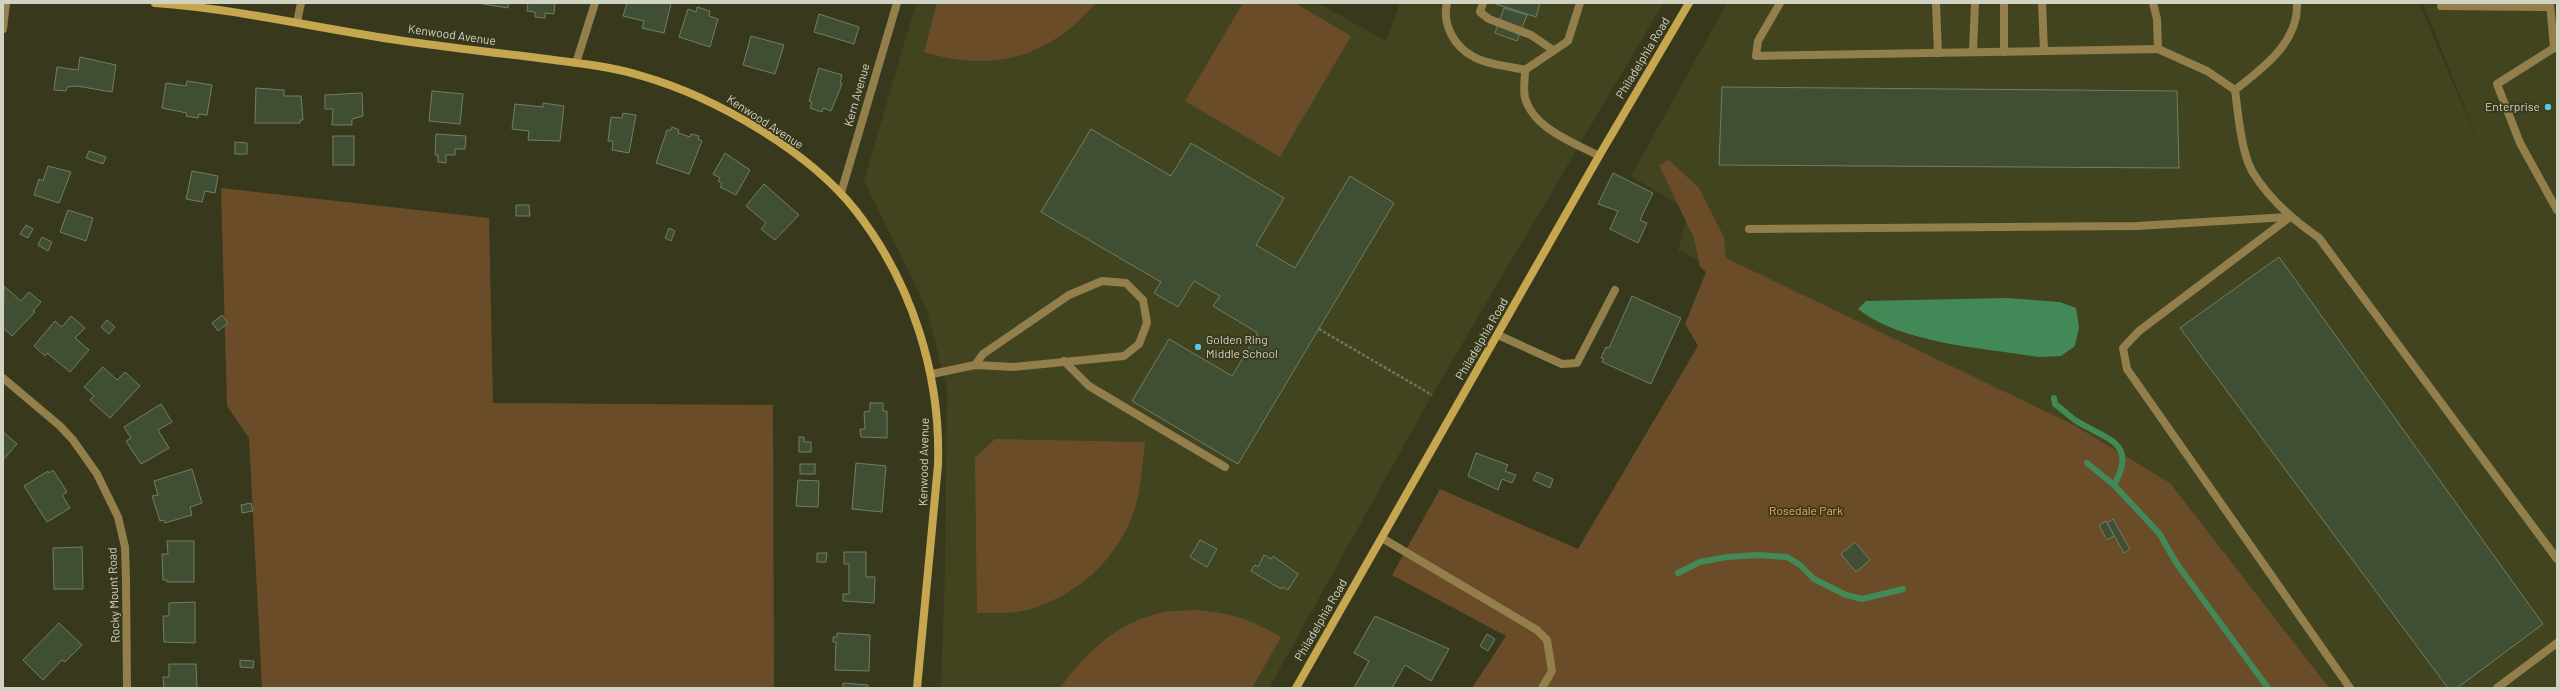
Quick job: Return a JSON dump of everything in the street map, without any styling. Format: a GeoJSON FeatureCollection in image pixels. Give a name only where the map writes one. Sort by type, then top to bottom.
{"type":"FeatureCollection","features":[{"type":"Feature","properties":{"kind":"street"},"geometry":{"type":"LineString","coordinates":[[3,29],[6,3]]}},
{"type":"Feature","properties":{"kind":"street","name":"Kenwood Avenue"},"geometry":{"type":"LineString","coordinates":[[155,3],[232,10],[392,39],[612,68],[642,76],[696,94],[771,137],[841,193],[857,212],[893,270],[915,320],[932,374],[938,416],[938,465],[917,688]]}},
{"type":"Feature","properties":{"kind":"street"},"geometry":{"type":"LineString","coordinates":[[297,22],[301,3]]}},
{"type":"Feature","properties":{"kind":"street"},"geometry":{"type":"LineString","coordinates":[[576,63],[595,3]]}},
{"type":"Feature","properties":{"kind":"street","name":"Kern Avenue"},"geometry":{"type":"LineString","coordinates":[[841,193],[897,3]]}},
{"type":"Feature","properties":{"kind":"street"},"geometry":{"type":"LineString","coordinates":[[1447,3],[1445,12],[1447,28],[1458,44],[1474,57],[1525,70],[1568,41],[1580,3]]}},
{"type":"Feature","properties":{"kind":"street"},"geometry":{"type":"LineString","coordinates":[[1483,3],[1480,12],[1489,19],[1531,35],[1553,50]]}},
{"type":"Feature","properties":{"kind":"street","name":"Philadelphia Road"},"geometry":{"type":"LineString","coordinates":[[1296,688],[1599,156],[1690,3]]}},
{"type":"Feature","properties":{"kind":"street"},"geometry":{"type":"LineString","coordinates":[[1780,3],[1758,41],[1756,56],[2158,49],[2207,70],[2235,90],[2240,131],[2252,170],[2290,217],[2319,238],[2557,559]]}},
{"type":"Feature","properties":{"kind":"street"},"geometry":{"type":"LineString","coordinates":[[1936,3],[1938,53]]}},
{"type":"Feature","properties":{"kind":"street"},"geometry":{"type":"LineString","coordinates":[[1973,52],[1975,3]]}},
{"type":"Feature","properties":{"kind":"street"},"geometry":{"type":"LineString","coordinates":[[2004,3],[2004,52]]}},
{"type":"Feature","properties":{"kind":"street"},"geometry":{"type":"LineString","coordinates":[[2042,3],[2044,51]]}},
{"type":"Feature","properties":{"kind":"street"},"geometry":{"type":"LineString","coordinates":[[2153,3],[2157,20],[2158,49]]}},
{"type":"Feature","properties":{"kind":"street"},"geometry":{"type":"LineString","coordinates":[[2235,90],[2282,48],[2298,16],[2297,3]]}},
{"type":"Feature","properties":{"kind":"street"},"geometry":{"type":"LineString","coordinates":[[2441,6],[2550,5],[2555,48],[2497,84],[2520,143],[2557,210]]}},
{"type":"Feature","properties":{"kind":"street"},"geometry":{"type":"LineString","coordinates":[[1525,70],[1524,97],[1532,113],[1547,128],[1599,156]]}},
{"type":"Feature","properties":{"kind":"street"},"geometry":{"type":"LineString","coordinates":[[1749,229],[2137,226],[2290,217]]}},
{"type":"Feature","properties":{"kind":"street"},"geometry":{"type":"LineString","coordinates":[[2290,217],[2139,331],[2123,348],[2127,369],[2350,688]]}},
{"type":"Feature","properties":{"kind":"street"},"geometry":{"type":"LineString","coordinates":[[932,374],[976,365],[1014,367],[1124,356],[1139,344],[1147,323],[1143,300],[1126,283],[1102,281],[1069,295],[983,354],[976,365]]}},
{"type":"Feature","properties":{"kind":"street"},"geometry":{"type":"LineString","coordinates":[[1498,335],[1562,364],[1577,362],[1615,290]]}},
{"type":"Feature","properties":{"kind":"street"},"geometry":{"type":"LineString","coordinates":[[1064,362],[1089,386],[1224,467]]}},
{"type":"Feature","properties":{"kind":"street","name":"Rocky Mount Road"},"geometry":{"type":"LineString","coordinates":[[3,378],[60,426],[82,451],[97,474],[118,517],[124,547],[126,580],[127,688]]}},
{"type":"Feature","properties":{"kind":"street"},"geometry":{"type":"LineString","coordinates":[[1382,538],[1537,630],[1547,640],[1552,671],[1542,688]]}},
{"type":"Feature","properties":{"kind":"street"},"geometry":{"type":"LineString","coordinates":[[2497,688],[2557,643]]}},
{"type":"Feature","properties":{"kind":"path"},"geometry":{"type":"LineString","coordinates":[[1319,329],[1432,395]]}},
{"type":"Feature","properties":{"kind":"shaded area","name":"Golden Ring Middle School"},"geometry":{"type":"Polygon","coordinates":[[[916,3],[1318,3],[1386,41],[1400,3],[1663,3],[1432,395],[1269,688],[941,688],[945,572],[947,388],[926,307],[864,181],[916,3]]]}},
{"type":"Feature","properties":{"kind":"shaded area"},"geometry":{"type":"Polygon","coordinates":[[[1727,3],[2419,3],[2485,158],[2423,3],[2557,3],[2557,688],[2316,688],[1737,280],[1678,250],[1689,211],[1631,176],[1727,3]]]}},
{"type":"Feature","properties":{"kind":"shaded area"},"geometry":{"type":"Polygon","coordinates":[[[2006,298],[2060,302],[2076,308],[2079,327],[2075,346],[2061,356],[2039,357],[1944,343],[1897,330],[1876,321],[1858,309],[1866,301],[2006,298]]]}},
{"type":"Feature","properties":{"kind":"green space"},"geometry":{"type":"Polygon","coordinates":[[[937,3],[1096,3],[1078,22],[1059,37],[1039,48],[1018,56],[996,60],[973,61],[949,58],[924,52],[937,3]]]}},
{"type":"Feature","properties":{"kind":"green space"},"geometry":{"type":"Polygon","coordinates":[[[1243,3],[1295,3],[1351,36],[1280,157],[1185,101],[1243,3]]]}},
{"type":"Feature","properties":{"kind":"green space","name":"Rosedale Park"},"geometry":{"type":"Polygon","coordinates":[[[1669,160],[1699,188],[1724,237],[1726,258],[2074,425],[2170,483],[2329,688],[1472,688],[1506,636],[1392,575],[1440,489],[1578,549],[1698,346],[1685,324],[1706,272],[1700,267],[1694,238],[1659,165],[1669,160]]]}},
{"type":"Feature","properties":{"kind":"green space"},"geometry":{"type":"Polygon","coordinates":[[[221,188],[489,218],[493,403],[773,405],[774,688],[262,688],[249,438],[227,406],[221,188]]]}},
{"type":"Feature","properties":{"kind":"green space"},"geometry":{"type":"Polygon","coordinates":[[[995,439],[1145,442],[1139,490],[1132,517],[1115,548],[1105,561],[1080,584],[1066,594],[1050,602],[1027,610],[998,613],[977,613],[975,458],[995,439]]]}},
{"type":"Feature","properties":{"kind":"green space"},"geometry":{"type":"Polygon","coordinates":[[[1196,610],[1231,615],[1250,621],[1281,637],[1252,688],[1060,688],[1080,663],[1115,632],[1129,624],[1159,613],[1196,610]]]}},
{"type":"Feature","properties":{"kind":"building"},"geometry":{"type":"Polygon","coordinates":[[[477,3],[509,3],[508,8],[477,3]]]}},
{"type":"Feature","properties":{"kind":"building"},"geometry":{"type":"Polygon","coordinates":[[[528,3],[555,3],[554,14],[545,13],[545,18],[535,17],[535,12],[527,11],[528,3]]]}},
{"type":"Feature","properties":{"kind":"building"},"geometry":{"type":"Polygon","coordinates":[[[627,3],[671,3],[664,33],[642,28],[644,21],[623,16],[627,3]]]}},
{"type":"Feature","properties":{"kind":"building"},"geometry":{"type":"Polygon","coordinates":[[[1493,3],[1540,3],[1536,17],[1493,3]]]}},
{"type":"Feature","properties":{"kind":"building"},"geometry":{"type":"Polygon","coordinates":[[[697,7],[710,11],[709,16],[718,19],[710,47],[679,37],[688,9],[696,12],[697,7]]]}},
{"type":"Feature","properties":{"kind":"building"},"geometry":{"type":"Polygon","coordinates":[[[1504,8],[1527,15],[1517,41],[1495,33],[1504,8]]]}},
{"type":"Feature","properties":{"kind":"building"},"geometry":{"type":"Polygon","coordinates":[[[819,14],[859,27],[854,44],[814,32],[819,14]]]}},
{"type":"Feature","properties":{"kind":"building"},"geometry":{"type":"Polygon","coordinates":[[[751,36],[784,45],[775,74],[743,65],[751,36]]]}},
{"type":"Feature","properties":{"kind":"building"},"geometry":{"type":"Polygon","coordinates":[[[80,57],[116,65],[112,92],[77,86],[67,87],[66,91],[54,90],[57,67],[78,70],[80,57]]]}},
{"type":"Feature","properties":{"kind":"building"},"geometry":{"type":"Polygon","coordinates":[[[819,68],[842,75],[840,83],[842,84],[831,111],[823,108],[822,112],[810,108],[812,102],[809,101],[819,68]]]}},
{"type":"Feature","properties":{"kind":"building"},"geometry":{"type":"Polygon","coordinates":[[[187,81],[212,85],[207,115],[199,114],[198,118],[186,116],[187,113],[162,108],[166,83],[186,86],[187,81]]]}},
{"type":"Feature","properties":{"kind":"building"},"geometry":{"type":"Polygon","coordinates":[[[1722,87],[2177,91],[2179,168],[1719,165],[1722,87]]]}},
{"type":"Feature","properties":{"kind":"building"},"geometry":{"type":"Polygon","coordinates":[[[256,88],[284,90],[284,96],[301,96],[303,120],[300,120],[300,123],[255,123],[256,88]]]}},
{"type":"Feature","properties":{"kind":"building"},"geometry":{"type":"Polygon","coordinates":[[[432,91],[463,94],[460,124],[429,121],[432,91]]]}},
{"type":"Feature","properties":{"kind":"building"},"geometry":{"type":"Polygon","coordinates":[[[362,93],[363,116],[352,119],[352,125],[332,125],[333,109],[325,109],[325,95],[362,93]]]}},
{"type":"Feature","properties":{"kind":"building"},"geometry":{"type":"Polygon","coordinates":[[[543,103],[564,106],[560,141],[528,140],[529,131],[512,129],[515,104],[543,107],[543,103]]]}},
{"type":"Feature","properties":{"kind":"building"},"geometry":{"type":"Polygon","coordinates":[[[623,113],[636,115],[629,153],[612,150],[613,141],[608,141],[611,117],[622,118],[623,113]]]}},
{"type":"Feature","properties":{"kind":"building"},"geometry":{"type":"Polygon","coordinates":[[[672,127],[679,130],[678,133],[690,137],[691,134],[699,136],[698,139],[702,141],[689,174],[656,163],[667,130],[671,130],[672,127]]]}},
{"type":"Feature","properties":{"kind":"building"},"geometry":{"type":"Polygon","coordinates":[[[1091,129],[1171,176],[1191,143],[1284,198],[1256,245],[1295,268],[1350,176],[1394,203],[1238,464],[1132,401],[1169,339],[1232,376],[1258,333],[1213,306],[1220,296],[1194,281],[1178,307],[1154,293],[1161,282],[1041,212],[1091,129]]]}},
{"type":"Feature","properties":{"kind":"building"},"geometry":{"type":"Polygon","coordinates":[[[436,134],[466,136],[465,149],[455,149],[455,155],[446,155],[446,163],[438,162],[438,155],[435,155],[436,134]]]}},
{"type":"Feature","properties":{"kind":"building"},"geometry":{"type":"Polygon","coordinates":[[[333,136],[354,136],[354,165],[333,165],[333,136]]]}},
{"type":"Feature","properties":{"kind":"building"},"geometry":{"type":"Polygon","coordinates":[[[235,142],[247,143],[247,154],[235,154],[235,142]]]}},
{"type":"Feature","properties":{"kind":"building"},"geometry":{"type":"Polygon","coordinates":[[[89,151],[106,157],[103,164],[86,158],[89,151]]]}},
{"type":"Feature","properties":{"kind":"building"},"geometry":{"type":"Polygon","coordinates":[[[725,153],[750,170],[736,195],[720,187],[722,183],[718,181],[720,178],[713,174],[725,153]]]}},
{"type":"Feature","properties":{"kind":"building"},"geometry":{"type":"Polygon","coordinates":[[[48,166],[71,172],[59,203],[34,195],[39,179],[43,181],[48,166]]]}},
{"type":"Feature","properties":{"kind":"building"},"geometry":{"type":"Polygon","coordinates":[[[192,171],[218,176],[215,193],[205,191],[202,202],[186,199],[192,171]]]}},
{"type":"Feature","properties":{"kind":"building"},"geometry":{"type":"Polygon","coordinates":[[[1613,173],[1653,193],[1640,220],[1647,223],[1638,243],[1610,229],[1618,211],[1598,204],[1613,173]]]}},
{"type":"Feature","properties":{"kind":"building"},"geometry":{"type":"Polygon","coordinates":[[[764,184],[799,215],[775,240],[761,229],[766,223],[746,206],[764,184]]]}},
{"type":"Feature","properties":{"kind":"building"},"geometry":{"type":"Polygon","coordinates":[[[516,205],[529,205],[530,216],[516,216],[516,205]]]}},
{"type":"Feature","properties":{"kind":"building"},"geometry":{"type":"Polygon","coordinates":[[[68,210],[93,218],[86,241],[60,232],[68,210]]]}},
{"type":"Feature","properties":{"kind":"building"},"geometry":{"type":"Polygon","coordinates":[[[26,225],[33,229],[28,238],[20,234],[26,225]]]}},
{"type":"Feature","properties":{"kind":"building"},"geometry":{"type":"Polygon","coordinates":[[[669,228],[675,231],[671,241],[665,238],[669,228]]]}},
{"type":"Feature","properties":{"kind":"building"},"geometry":{"type":"Polygon","coordinates":[[[42,237],[52,242],[48,251],[38,245],[42,237]]]}},
{"type":"Feature","properties":{"kind":"building"},"geometry":{"type":"Polygon","coordinates":[[[2279,257],[2543,624],[2457,688],[2448,688],[2180,328],[2279,257]]]}},
{"type":"Feature","properties":{"kind":"building"},"geometry":{"type":"Polygon","coordinates":[[[4,286],[21,301],[29,292],[41,302],[33,311],[35,312],[12,336],[3,328],[4,286]]]}},
{"type":"Feature","properties":{"kind":"building"},"geometry":{"type":"Polygon","coordinates":[[[1632,296],[1681,318],[1651,384],[1602,362],[1604,359],[1601,358],[1606,347],[1609,348],[1632,296]]]}},
{"type":"Feature","properties":{"kind":"building"},"geometry":{"type":"Polygon","coordinates":[[[222,315],[228,323],[218,331],[212,323],[222,315]]]}},
{"type":"Feature","properties":{"kind":"building"},"geometry":{"type":"Polygon","coordinates":[[[71,316],[85,328],[75,338],[89,350],[70,372],[47,353],[45,356],[34,346],[55,321],[62,327],[71,316]]]}},
{"type":"Feature","properties":{"kind":"building"},"geometry":{"type":"Polygon","coordinates":[[[107,320],[115,327],[109,334],[101,327],[107,320]]]}},
{"type":"Feature","properties":{"kind":"building"},"geometry":{"type":"Polygon","coordinates":[[[103,367],[117,380],[125,372],[140,386],[110,418],[90,400],[94,396],[84,387],[103,367]]]}},
{"type":"Feature","properties":{"kind":"building"},"geometry":{"type":"Polygon","coordinates":[[[870,403],[883,403],[883,411],[887,411],[887,438],[861,437],[860,429],[865,429],[864,412],[870,411],[870,403]]]}},
{"type":"Feature","properties":{"kind":"building"},"geometry":{"type":"Polygon","coordinates":[[[161,404],[172,422],[158,430],[169,448],[141,464],[126,441],[131,438],[124,427],[161,404]]]}},
{"type":"Feature","properties":{"kind":"building"},"geometry":{"type":"Polygon","coordinates":[[[3,432],[17,444],[3,460],[3,432]]]}},
{"type":"Feature","properties":{"kind":"building"},"geometry":{"type":"Polygon","coordinates":[[[799,437],[804,437],[804,442],[811,442],[811,452],[799,452],[799,437]]]}},
{"type":"Feature","properties":{"kind":"building"},"geometry":{"type":"Polygon","coordinates":[[[1476,453],[1508,465],[1505,471],[1516,475],[1512,483],[1502,479],[1498,490],[1468,476],[1476,453]]]}},
{"type":"Feature","properties":{"kind":"building"},"geometry":{"type":"Polygon","coordinates":[[[856,463],[886,466],[882,512],[852,509],[856,463]]]}},
{"type":"Feature","properties":{"kind":"building"},"geometry":{"type":"Polygon","coordinates":[[[800,464],[815,464],[815,474],[800,474],[800,464]]]}},
{"type":"Feature","properties":{"kind":"building"},"geometry":{"type":"Polygon","coordinates":[[[192,469],[202,503],[190,507],[192,515],[165,523],[164,520],[160,521],[152,496],[158,495],[154,481],[192,469]]]}},
{"type":"Feature","properties":{"kind":"building"},"geometry":{"type":"Polygon","coordinates":[[[53,470],[67,492],[62,495],[70,508],[47,522],[24,486],[48,471],[49,473],[53,470]]]}},
{"type":"Feature","properties":{"kind":"building"},"geometry":{"type":"Polygon","coordinates":[[[1537,472],[1553,479],[1550,488],[1533,480],[1537,472]]]}},
{"type":"Feature","properties":{"kind":"building"},"geometry":{"type":"Polygon","coordinates":[[[798,480],[819,481],[818,507],[796,506],[798,480]]]}},
{"type":"Feature","properties":{"kind":"building"},"geometry":{"type":"Polygon","coordinates":[[[251,503],[253,511],[242,513],[241,505],[251,503]]]}},
{"type":"Feature","properties":{"kind":"building"},"geometry":{"type":"Polygon","coordinates":[[[2113,519],[2130,549],[2124,553],[2107,523],[2113,519]]]}},
{"type":"Feature","properties":{"kind":"building"},"geometry":{"type":"Polygon","coordinates":[[[2106,521],[2114,536],[2107,540],[2099,525],[2106,521]]]}},
{"type":"Feature","properties":{"kind":"building"},"geometry":{"type":"Polygon","coordinates":[[[1200,540],[1217,549],[1207,567],[1190,557],[1200,540]]]}},
{"type":"Feature","properties":{"kind":"building"},"geometry":{"type":"Polygon","coordinates":[[[167,541],[194,541],[194,582],[167,582],[167,580],[163,580],[162,554],[168,554],[167,541]]]}},
{"type":"Feature","properties":{"kind":"building"},"geometry":{"type":"Polygon","coordinates":[[[1855,542],[1870,560],[1856,572],[1841,554],[1855,542]]]}},
{"type":"Feature","properties":{"kind":"building"},"geometry":{"type":"Polygon","coordinates":[[[82,547],[83,589],[54,589],[53,548],[82,547]]]}},
{"type":"Feature","properties":{"kind":"building"},"geometry":{"type":"Polygon","coordinates":[[[844,552],[866,552],[866,577],[875,577],[874,603],[843,601],[843,594],[849,594],[849,564],[844,564],[844,552]]]}},
{"type":"Feature","properties":{"kind":"building"},"geometry":{"type":"Polygon","coordinates":[[[817,553],[827,553],[826,562],[817,562],[817,553]]]}},
{"type":"Feature","properties":{"kind":"building"},"geometry":{"type":"Polygon","coordinates":[[[1264,555],[1271,559],[1273,556],[1298,574],[1288,590],[1283,587],[1281,589],[1251,571],[1255,565],[1258,567],[1264,555]]]}},
{"type":"Feature","properties":{"kind":"building"},"geometry":{"type":"Polygon","coordinates":[[[195,602],[195,643],[164,642],[163,616],[169,616],[169,603],[195,602]]]}},
{"type":"Feature","properties":{"kind":"building"},"geometry":{"type":"Polygon","coordinates":[[[1375,616],[1449,649],[1431,681],[1405,665],[1392,688],[1354,688],[1369,661],[1354,653],[1375,616]]]}},
{"type":"Feature","properties":{"kind":"building"},"geometry":{"type":"Polygon","coordinates":[[[59,623],[82,645],[65,662],[62,660],[43,680],[23,660],[59,623]]]}},
{"type":"Feature","properties":{"kind":"building"},"geometry":{"type":"Polygon","coordinates":[[[837,633],[870,635],[869,671],[835,670],[836,642],[833,642],[833,637],[837,637],[837,633]]]}},
{"type":"Feature","properties":{"kind":"building"},"geometry":{"type":"Polygon","coordinates":[[[1487,634],[1495,639],[1488,651],[1480,646],[1487,634]]]}},
{"type":"Feature","properties":{"kind":"building"},"geometry":{"type":"Polygon","coordinates":[[[240,660],[254,661],[253,668],[240,667],[240,660]]]}},
{"type":"Feature","properties":{"kind":"building"},"geometry":{"type":"Polygon","coordinates":[[[169,664],[196,664],[197,688],[164,688],[163,677],[169,677],[169,664]]]}},
{"type":"Feature","properties":{"kind":"building"},"geometry":{"type":"Polygon","coordinates":[[[843,683],[868,685],[868,688],[843,688],[843,683]]]}},
{"type":"Feature","properties":{"kind":"waterway"},"geometry":{"type":"LineString","coordinates":[[2054,398],[2055,404],[2072,418],[2107,437],[2115,443],[2120,450],[2123,459],[2121,470],[2114,485]]}},
{"type":"Feature","properties":{"kind":"waterway"},"geometry":{"type":"LineString","coordinates":[[2087,463],[2114,485],[2159,533],[2177,564],[2268,688]]}},
{"type":"Feature","properties":{"kind":"waterway"},"geometry":{"type":"LineString","coordinates":[[1678,573],[1700,562],[1727,557],[1757,555],[1787,557],[1800,565],[1814,579],[1846,595],[1862,599],[1903,589]]}},
{"type":"Feature","properties":{"kind":"place","name":"Enterprise"},"geometry":{"type":"Point","coordinates":[2548,107]}},
{"type":"Feature","properties":{"kind":"place","name":"Golden Ring Middle School"},"geometry":{"type":"Point","coordinates":[1198,347]}}]}
